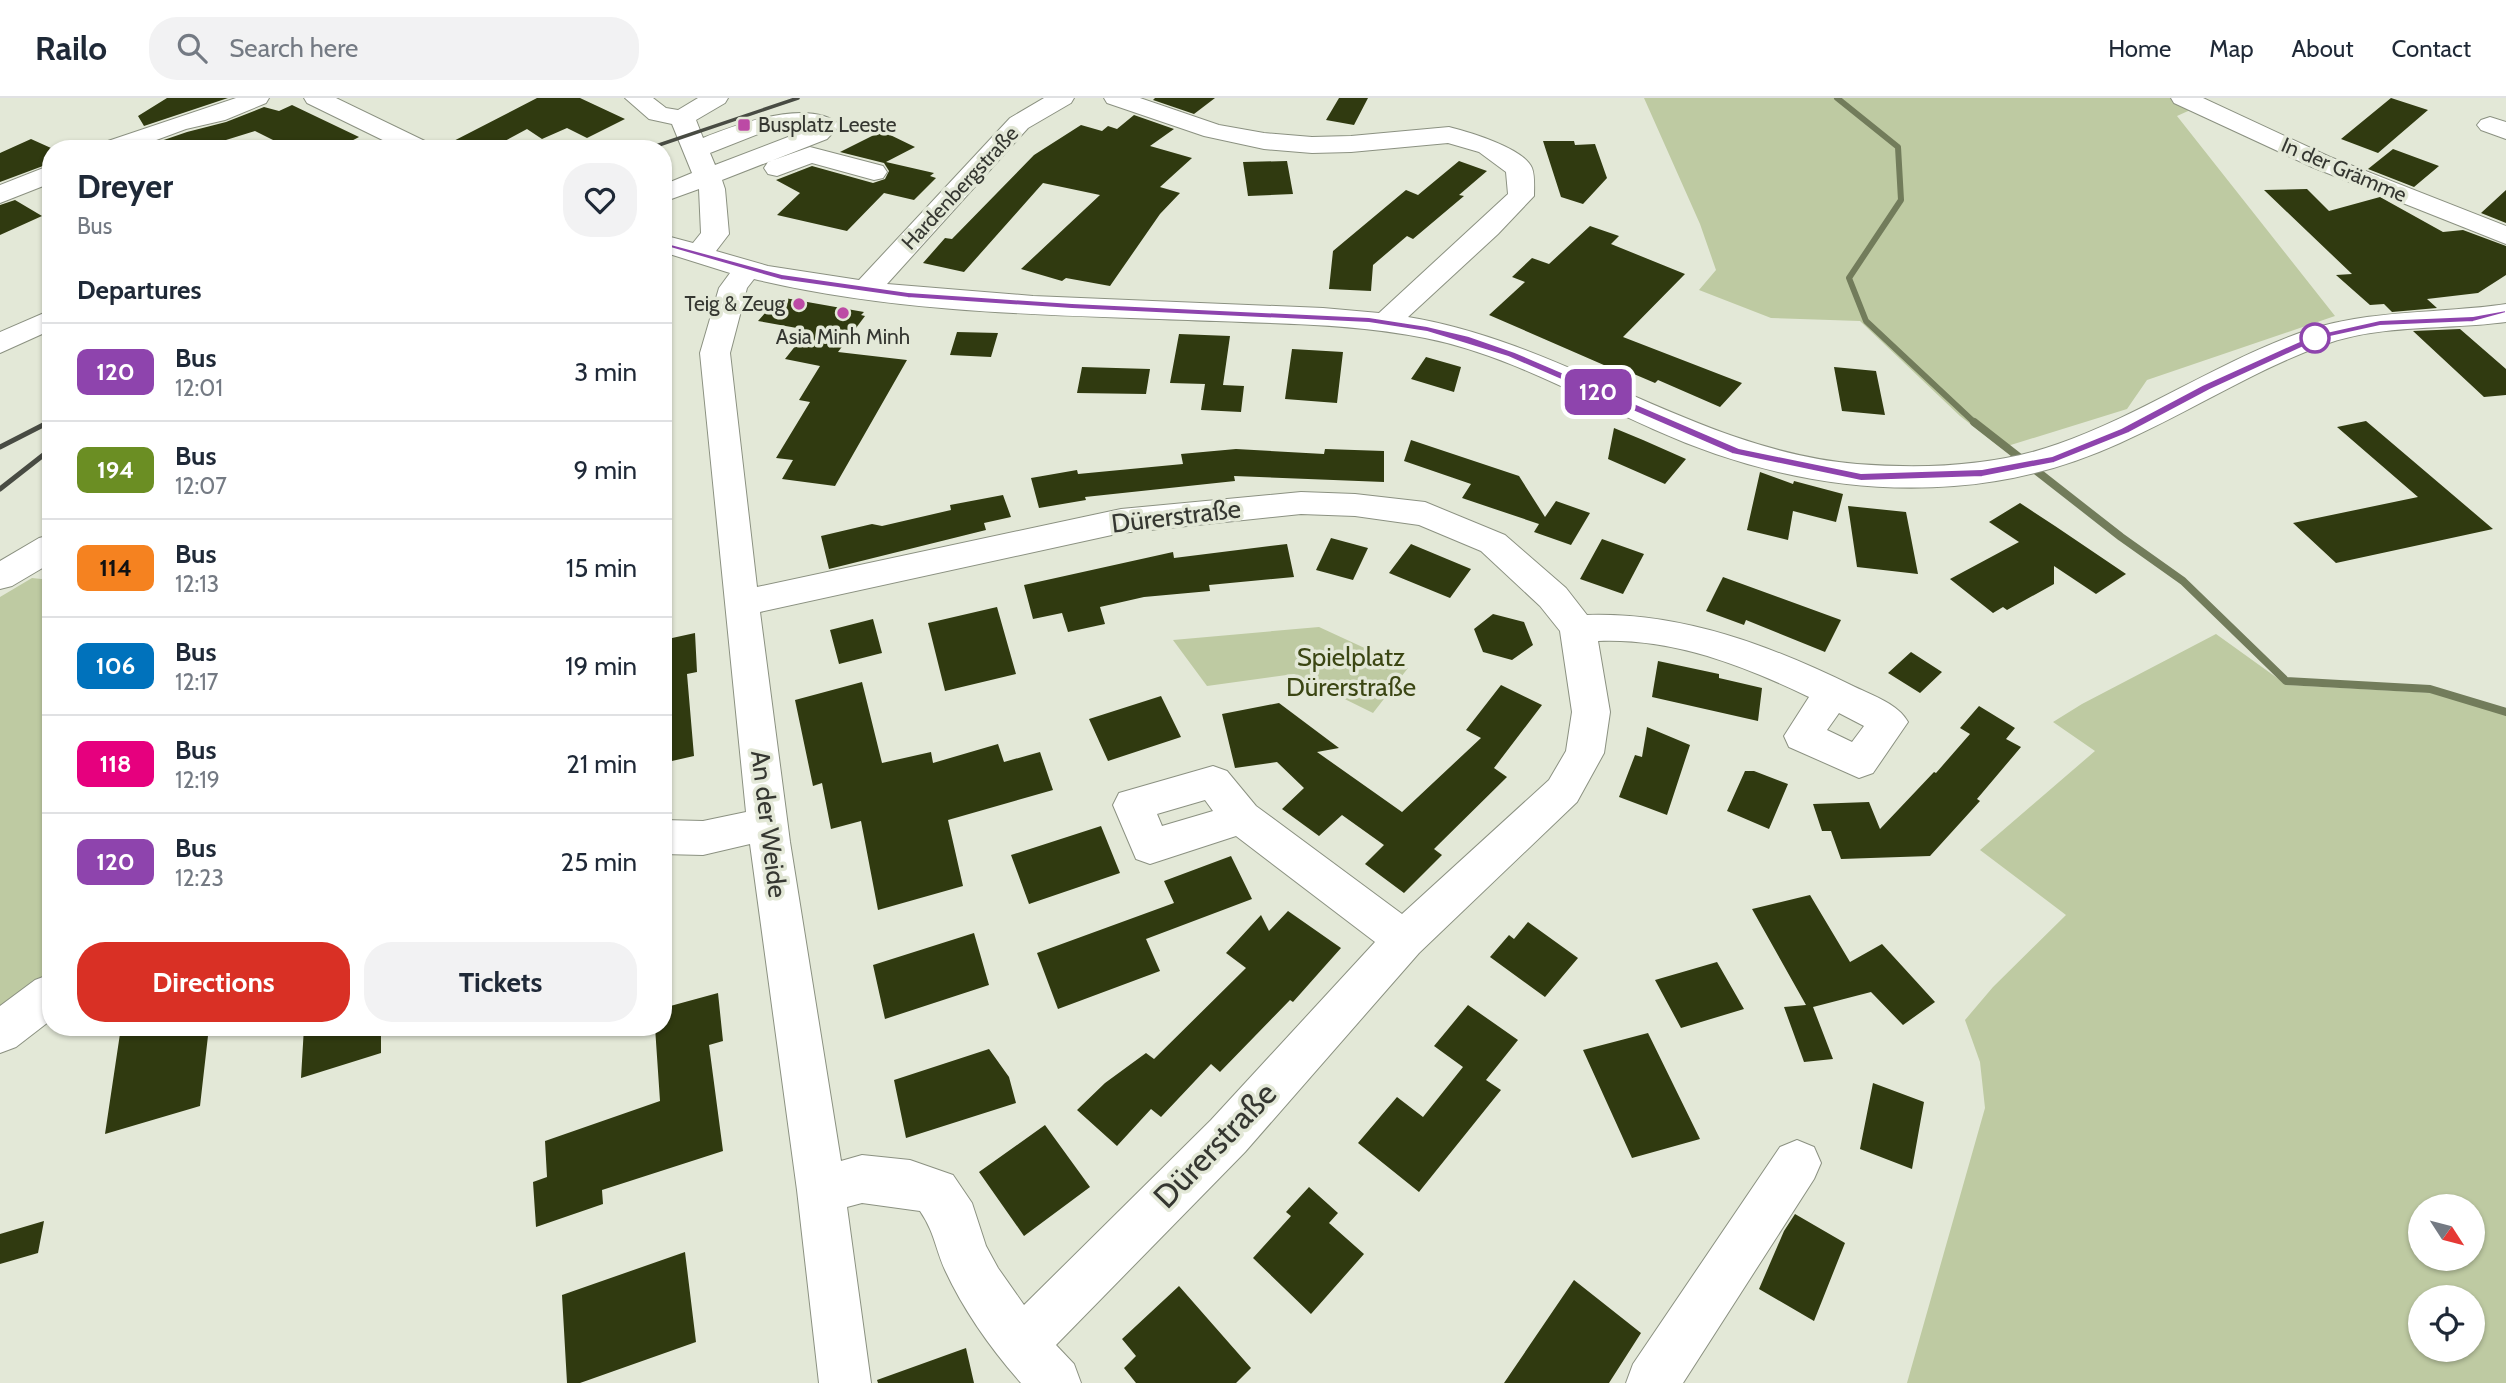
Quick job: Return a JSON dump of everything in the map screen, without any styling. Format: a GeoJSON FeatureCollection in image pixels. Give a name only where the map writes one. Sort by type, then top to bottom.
{"type":"FeatureCollection","features":[{"type":"Feature","properties":{"kind":"street"},"geometry":{"type":"LineString","coordinates":[[133,140],[179,123],[216,115],[257,98]]}},
{"type":"Feature","properties":{"kind":"street"},"geometry":{"type":"LineString","coordinates":[[316,98],[404,140]]}},
{"type":"Feature","properties":{"kind":"street"},"geometry":{"type":"LineString","coordinates":[[340,109],[371,98]]}},
{"type":"Feature","properties":{"kind":"street"},"geometry":{"type":"LineString","coordinates":[[637,98],[657,114],[682,118],[716,98]]}},
{"type":"Feature","properties":{"kind":"street","name":"Hardenbergstraße"},"geometry":{"type":"LineString","coordinates":[[866,289],[1019,122],[1062,98]]}},
{"type":"Feature","properties":{"kind":"street"},"geometry":{"type":"LineString","coordinates":[[1115,98],[1203,128],[1264,141],[1312,145],[1350,144],[1449,135],[1488,147],[1519,169],[1521,197],[1499,220],[1409,297],[1387,322]]}},
{"type":"Feature","properties":{"kind":"street","name":"In der Grämme"},"geometry":{"type":"LineString","coordinates":[[2183,98],[2321,162],[2506,236]]}},
{"type":"Feature","properties":{"kind":"street"},"geometry":{"type":"LineString","coordinates":[[697,149],[788,115],[807,111],[820,117],[827,125],[818,134],[711,185]]}},
{"type":"Feature","properties":{"kind":"street"},"geometry":{"type":"LineString","coordinates":[[682,118],[711,185],[715,234],[699,254]]}},
{"type":"Feature","properties":{"kind":"street"},"geometry":{"type":"LineString","coordinates":[[672,192],[711,185],[810,155],[874,172]]}},
{"type":"Feature","properties":{"kind":"street"},"geometry":{"type":"LineString","coordinates":[[0,195],[42,177]]}},
{"type":"Feature","properties":{"kind":"street"},"geometry":{"type":"LineString","coordinates":[[672,246],[781,277],[866,289],[1072,306],[1387,322],[1465,338],[1737,451],[1861,477],[1982,473],[2054,459],[2125,430],[2206,388],[2317,337],[2380,323],[2473,319],[2506,313]]}},
{"type":"Feature","properties":{"kind":"street","name":"An der Weide"},"geometry":{"type":"LineString","coordinates":[[747,269],[733,288],[715,353],[741,603],[768,823],[821,1191],[845,1383]]}},
{"type":"Feature","properties":{"kind":"street"},"geometry":{"type":"LineString","coordinates":[[0,344],[42,323]]}},
{"type":"Feature","properties":{"kind":"street","name":"Dürerstraße"},"geometry":{"type":"LineString","coordinates":[[741,603],[1122,521],[1301,503],[1355,505],[1425,514],[1493,543],[1553,597],[1578,628],[1591,712],[1585,753],[1563,791],[1404,940],[1228,1136],[1021,1344]]}},
{"type":"Feature","properties":{"kind":"street"},"geometry":{"type":"LineString","coordinates":[[0,577],[42,552]]}},
{"type":"Feature","properties":{"kind":"street"},"geometry":{"type":"LineString","coordinates":[[1578,628],[1637,628],[1739,650],[1833,691]]}},
{"type":"Feature","properties":{"kind":"street"},"geometry":{"type":"LineString","coordinates":[[1242,818],[1404,940]]}},
{"type":"Feature","properties":{"kind":"street"},"geometry":{"type":"LineString","coordinates":[[672,839],[705,838],[768,823]]}},
{"type":"Feature","properties":{"kind":"street"},"geometry":{"type":"LineString","coordinates":[[0,1032],[42,1001]]}},
{"type":"Feature","properties":{"kind":"street"},"geometry":{"type":"LineString","coordinates":[[1652,1383],[1797,1163]]}},
{"type":"Feature","properties":{"kind":"street"},"geometry":{"type":"LineString","coordinates":[[821,1191],[862,1179],[910,1184],[936,1192],[955,1220],[963,1253],[980,1286],[1021,1344],[1055,1383]]}},
{"type":"Feature","properties":{"kind":"green space"},"geometry":{"type":"Polygon","coordinates":[[[1644,98],[2179,98],[2197,107],[2177,116],[2335,316],[2147,380],[2127,409],[2001,448],[1960,416],[1860,321],[1771,318],[1699,290],[1716,270],[1700,224],[1644,98]]]}},
{"type":"Feature","properties":{"kind":"green space"},"geometry":{"type":"Polygon","coordinates":[[[32,578],[42,579],[42,986],[0,1016],[0,597],[32,578]]]}},
{"type":"Feature","properties":{"kind":"green space","name":"Spielplatz Dürerstraße"},"geometry":{"type":"Polygon","coordinates":[[[1319,627],[1408,668],[1373,713],[1294,674],[1207,686],[1173,640],[1319,627]]]}},
{"type":"Feature","properties":{"kind":"green space"},"geometry":{"type":"Polygon","coordinates":[[[2216,634],[2287,685],[2433,693],[2506,715],[2506,1383],[1907,1383],[1985,1108],[1980,1062],[1965,1020],[1993,987],[2066,915],[1980,850],[2095,751],[2053,722],[2216,634]]]}},
{"type":"Feature","properties":{"kind":"building"},"geometry":{"type":"Polygon","coordinates":[[[167,98],[228,98],[144,126],[138,116],[167,98]]]}},
{"type":"Feature","properties":{"kind":"building"},"geometry":{"type":"Polygon","coordinates":[[[537,98],[580,98],[625,119],[587,138],[567,128],[542,139],[527,129],[507,140],[455,140],[537,98]]]}},
{"type":"Feature","properties":{"kind":"building"},"geometry":{"type":"Polygon","coordinates":[[[1215,98],[1194,114],[1153,100],[1215,98]]]}},
{"type":"Feature","properties":{"kind":"building"},"geometry":{"type":"Polygon","coordinates":[[[1339,98],[1368,98],[1354,125],[1326,120],[1339,98]]]}},
{"type":"Feature","properties":{"kind":"building"},"geometry":{"type":"Polygon","coordinates":[[[2391,98],[2428,110],[2378,153],[2341,139],[2391,98]]]}},
{"type":"Feature","properties":{"kind":"building"},"geometry":{"type":"Polygon","coordinates":[[[292,105],[359,137],[353,140],[273,140],[255,131],[226,140],[164,140],[226,122],[264,107],[279,111],[292,105]]]}},
{"type":"Feature","properties":{"kind":"building"},"geometry":{"type":"Polygon","coordinates":[[[1134,115],[1174,129],[1150,146],[1192,158],[1160,187],[1180,193],[1160,214],[1110,286],[1066,278],[1062,281],[1021,269],[1100,195],[1043,183],[964,272],[923,263],[945,238],[952,239],[1034,155],[1081,125],[1102,131],[1108,126],[1117,129],[1134,115]]]}},
{"type":"Feature","properties":{"kind":"building"},"geometry":{"type":"Polygon","coordinates":[[[882,131],[915,147],[886,162],[934,173],[930,176],[936,178],[914,200],[884,193],[847,231],[777,215],[800,193],[776,180],[812,166],[873,183],[885,179],[889,171],[884,163],[840,152],[882,131]]]}},
{"type":"Feature","properties":{"kind":"building"},"geometry":{"type":"Polygon","coordinates":[[[31,139],[42,144],[42,166],[0,182],[0,153],[31,139]]]}},
{"type":"Feature","properties":{"kind":"building"},"geometry":{"type":"Polygon","coordinates":[[[1543,141],[1574,141],[1575,145],[1595,144],[1607,178],[1583,204],[1561,197],[1543,141]]]}},
{"type":"Feature","properties":{"kind":"building"},"geometry":{"type":"Polygon","coordinates":[[[2393,149],[2439,166],[2414,187],[2368,169],[2393,149]]]}},
{"type":"Feature","properties":{"kind":"building"},"geometry":{"type":"Polygon","coordinates":[[[1287,161],[1293,194],[1248,196],[1243,162],[1287,161]]]}},
{"type":"Feature","properties":{"kind":"building"},"geometry":{"type":"Polygon","coordinates":[[[1459,161],[1487,171],[1459,195],[1464,196],[1413,239],[1407,236],[1373,265],[1371,291],[1329,289],[1333,251],[1406,190],[1418,195],[1459,161]]]}},
{"type":"Feature","properties":{"kind":"building"},"geometry":{"type":"Polygon","coordinates":[[[2307,189],[2329,211],[2380,197],[2443,232],[2463,230],[2506,246],[2506,275],[2478,293],[2427,299],[2437,308],[2392,312],[2384,304],[2370,305],[2336,275],[2352,274],[2264,190],[2307,189]]]}},
{"type":"Feature","properties":{"kind":"building"},"geometry":{"type":"Polygon","coordinates":[[[2506,190],[2506,223],[2481,213],[2506,190]]]}},
{"type":"Feature","properties":{"kind":"building"},"geometry":{"type":"Polygon","coordinates":[[[15,200],[42,216],[0,235],[0,205],[15,200]]]}},
{"type":"Feature","properties":{"kind":"building"},"geometry":{"type":"Polygon","coordinates":[[[1590,226],[1619,236],[1611,244],[1685,274],[1623,337],[1742,383],[1720,407],[1658,380],[1655,383],[1615,366],[1613,369],[1489,315],[1525,282],[1512,277],[1532,258],[1549,264],[1590,226]]]}},
{"type":"Feature","properties":{"kind":"building"},"geometry":{"type":"Polygon","coordinates":[[[779,297],[864,312],[861,315],[865,316],[838,352],[907,360],[835,486],[782,479],[793,460],[776,458],[810,402],[799,400],[820,366],[785,359],[808,330],[758,321],[779,297]]]}},
{"type":"Feature","properties":{"kind":"building"},"geometry":{"type":"Polygon","coordinates":[[[2460,329],[2506,369],[2506,395],[2484,397],[2413,331],[2460,329]]]}},
{"type":"Feature","properties":{"kind":"building"},"geometry":{"type":"Polygon","coordinates":[[[957,332],[998,333],[991,357],[950,355],[957,332]]]}},
{"type":"Feature","properties":{"kind":"building"},"geometry":{"type":"Polygon","coordinates":[[[1179,334],[1230,336],[1223,385],[1244,386],[1241,412],[1201,410],[1205,384],[1170,383],[1179,334]]]}},
{"type":"Feature","properties":{"kind":"building"},"geometry":{"type":"Polygon","coordinates":[[[1292,349],[1343,352],[1337,403],[1285,399],[1292,349]]]}},
{"type":"Feature","properties":{"kind":"building"},"geometry":{"type":"Polygon","coordinates":[[[1426,357],[1461,367],[1454,392],[1411,379],[1426,357]]]}},
{"type":"Feature","properties":{"kind":"building"},"geometry":{"type":"Polygon","coordinates":[[[1082,367],[1150,369],[1146,394],[1077,393],[1082,367]]]}},
{"type":"Feature","properties":{"kind":"building"},"geometry":{"type":"Polygon","coordinates":[[[1834,367],[1876,371],[1885,415],[1842,411],[1834,367]]]}},
{"type":"Feature","properties":{"kind":"building"},"geometry":{"type":"Polygon","coordinates":[[[2366,421],[2493,529],[2336,563],[2293,523],[2418,497],[2337,427],[2366,421]]]}},
{"type":"Feature","properties":{"kind":"building"},"geometry":{"type":"Polygon","coordinates":[[[1614,428],[1686,459],[1665,484],[1608,459],[1614,428]]]}},
{"type":"Feature","properties":{"kind":"building"},"geometry":{"type":"Polygon","coordinates":[[[1411,440],[1519,476],[1545,517],[1556,501],[1590,513],[1571,545],[1534,532],[1539,524],[1462,498],[1471,484],[1404,461],[1411,440]]]}},
{"type":"Feature","properties":{"kind":"building"},"geometry":{"type":"Polygon","coordinates":[[[1236,449],[1324,454],[1325,449],[1384,451],[1384,482],[1234,476],[1235,481],[1085,497],[1086,500],[1039,508],[1031,478],[1077,470],[1078,474],[1183,464],[1181,454],[1236,449]]]}},
{"type":"Feature","properties":{"kind":"building"},"geometry":{"type":"Polygon","coordinates":[[[1760,472],[1793,484],[1794,481],[1843,494],[1836,522],[1793,511],[1788,540],[1747,530],[1760,472]]]}},
{"type":"Feature","properties":{"kind":"building"},"geometry":{"type":"Polygon","coordinates":[[[1003,495],[1011,517],[984,523],[986,530],[829,569],[821,536],[872,524],[882,526],[951,510],[950,505],[1003,495]]]}},
{"type":"Feature","properties":{"kind":"building"},"geometry":{"type":"Polygon","coordinates":[[[2020,503],[2126,574],[2096,594],[2054,566],[2054,584],[2007,610],[2003,607],[1993,613],[1950,579],[2019,542],[1989,522],[2020,503]]]}},
{"type":"Feature","properties":{"kind":"building"},"geometry":{"type":"Polygon","coordinates":[[[1848,506],[1906,512],[1918,574],[1857,567],[1848,506]]]}},
{"type":"Feature","properties":{"kind":"building"},"geometry":{"type":"Polygon","coordinates":[[[1331,538],[1368,548],[1353,580],[1316,570],[1331,538]]]}},
{"type":"Feature","properties":{"kind":"building"},"geometry":{"type":"Polygon","coordinates":[[[1602,539],[1644,554],[1623,594],[1580,579],[1602,539]]]}},
{"type":"Feature","properties":{"kind":"building"},"geometry":{"type":"Polygon","coordinates":[[[1287,544],[1294,577],[1209,585],[1210,591],[1144,597],[1100,607],[1105,624],[1068,632],[1062,613],[1033,619],[1024,585],[1173,552],[1174,558],[1287,544]]]}},
{"type":"Feature","properties":{"kind":"building"},"geometry":{"type":"Polygon","coordinates":[[[1411,544],[1471,569],[1450,598],[1389,573],[1411,544]]]}},
{"type":"Feature","properties":{"kind":"building"},"geometry":{"type":"Polygon","coordinates":[[[1723,577],[1841,620],[1825,652],[1746,620],[1744,625],[1706,611],[1723,577]]]}},
{"type":"Feature","properties":{"kind":"building"},"geometry":{"type":"Polygon","coordinates":[[[997,607],[1016,674],[945,691],[928,623],[997,607]]]}},
{"type":"Feature","properties":{"kind":"building"},"geometry":{"type":"Polygon","coordinates":[[[1493,614],[1524,622],[1533,645],[1512,660],[1483,652],[1474,629],[1493,614]]]}},
{"type":"Feature","properties":{"kind":"building"},"geometry":{"type":"Polygon","coordinates":[[[873,619],[882,653],[839,664],[830,630],[873,619]]]}},
{"type":"Feature","properties":{"kind":"building"},"geometry":{"type":"Polygon","coordinates":[[[695,633],[697,672],[687,674],[694,756],[672,761],[672,638],[695,633]]]}},
{"type":"Feature","properties":{"kind":"building"},"geometry":{"type":"Polygon","coordinates":[[[1911,652],[1942,672],[1920,693],[1888,673],[1911,652]]]}},
{"type":"Feature","properties":{"kind":"building"},"geometry":{"type":"Polygon","coordinates":[[[1658,661],[1719,674],[1719,678],[1762,688],[1758,721],[1652,697],[1658,661]]]}},
{"type":"Feature","properties":{"kind":"building"},"geometry":{"type":"Polygon","coordinates":[[[862,682],[882,763],[931,752],[933,763],[998,744],[1004,762],[1040,752],[1053,790],[948,820],[963,886],[878,910],[861,821],[831,829],[822,783],[813,786],[795,700],[862,682]]]}},
{"type":"Feature","properties":{"kind":"building"},"geometry":{"type":"Polygon","coordinates":[[[1501,685],[1542,705],[1494,768],[1507,777],[1434,849],[1442,855],[1404,893],[1365,864],[1384,845],[1342,815],[1319,836],[1282,809],[1304,788],[1277,762],[1235,768],[1222,714],[1279,703],[1339,748],[1317,752],[1402,812],[1481,738],[1466,730],[1501,685]]]}},
{"type":"Feature","properties":{"kind":"building"},"geometry":{"type":"Polygon","coordinates":[[[1161,696],[1181,737],[1108,761],[1089,719],[1161,696]]]}},
{"type":"Feature","properties":{"kind":"building"},"geometry":{"type":"Polygon","coordinates":[[[1979,706],[2015,728],[2006,739],[2021,747],[1977,799],[1980,801],[1930,856],[1841,859],[1831,831],[1822,831],[1813,804],[1869,802],[1880,829],[1934,772],[1936,773],[1970,734],[1960,728],[1979,706]]]}},
{"type":"Feature","properties":{"kind":"building"},"geometry":{"type":"Polygon","coordinates":[[[1647,727],[1690,745],[1667,815],[1619,797],[1635,755],[1642,757],[1647,727]]]}},
{"type":"Feature","properties":{"kind":"building"},"geometry":{"type":"Polygon","coordinates":[[[1745,771],[1754,771],[1788,784],[1769,829],[1727,811],[1745,771]]]}},
{"type":"Feature","properties":{"kind":"building"},"geometry":{"type":"Polygon","coordinates":[[[1101,826],[1120,873],[1029,904],[1011,855],[1101,826]]]}},
{"type":"Feature","properties":{"kind":"building"},"geometry":{"type":"Polygon","coordinates":[[[1231,856],[1252,899],[1146,939],[1160,971],[1058,1009],[1037,953],[1174,903],[1164,881],[1231,856]]]}},
{"type":"Feature","properties":{"kind":"building"},"geometry":{"type":"Polygon","coordinates":[[[1810,895],[1850,962],[1882,944],[1935,1002],[1903,1025],[1871,992],[1813,1007],[1833,1059],[1804,1062],[1784,1007],[1806,1005],[1752,909],[1810,895]]]}},
{"type":"Feature","properties":{"kind":"building"},"geometry":{"type":"Polygon","coordinates":[[[1288,911],[1341,948],[1293,1002],[1290,1000],[1220,1072],[1211,1064],[1161,1117],[1151,1109],[1117,1146],[1077,1110],[1105,1083],[1146,1053],[1154,1059],[1246,968],[1226,953],[1261,915],[1269,931],[1288,911]]]}},
{"type":"Feature","properties":{"kind":"building"},"geometry":{"type":"Polygon","coordinates":[[[1528,922],[1578,958],[1545,997],[1490,957],[1509,935],[1514,939],[1528,922]]]}},
{"type":"Feature","properties":{"kind":"building"},"geometry":{"type":"Polygon","coordinates":[[[974,933],[989,985],[885,1019],[873,965],[974,933]]]}},
{"type":"Feature","properties":{"kind":"building"},"geometry":{"type":"Polygon","coordinates":[[[1717,962],[1744,1009],[1681,1028],[1655,980],[1717,962]]]}},
{"type":"Feature","properties":{"kind":"building"},"geometry":{"type":"Polygon","coordinates":[[[718,993],[723,1041],[709,1045],[723,1151],[602,1190],[603,1204],[536,1227],[533,1182],[547,1177],[545,1141],[660,1101],[656,1036],[672,1036],[672,1006],[718,993]]]}},
{"type":"Feature","properties":{"kind":"building"},"geometry":{"type":"Polygon","coordinates":[[[1468,1005],[1518,1040],[1486,1080],[1501,1090],[1419,1192],[1358,1143],[1397,1097],[1423,1117],[1463,1067],[1434,1046],[1468,1005]]]}},
{"type":"Feature","properties":{"kind":"building"},"geometry":{"type":"Polygon","coordinates":[[[1648,1033],[1700,1139],[1632,1158],[1583,1050],[1648,1033]]]}},
{"type":"Feature","properties":{"kind":"building"},"geometry":{"type":"Polygon","coordinates":[[[120,1036],[208,1036],[200,1106],[105,1134],[120,1036]]]}},
{"type":"Feature","properties":{"kind":"building"},"geometry":{"type":"Polygon","coordinates":[[[303,1036],[381,1036],[381,1053],[301,1078],[303,1036]]]}},
{"type":"Feature","properties":{"kind":"building"},"geometry":{"type":"Polygon","coordinates":[[[989,1049],[1009,1077],[1016,1103],[906,1138],[894,1080],[989,1049]]]}},
{"type":"Feature","properties":{"kind":"building"},"geometry":{"type":"Polygon","coordinates":[[[1873,1083],[1924,1102],[1912,1169],[1860,1149],[1873,1083]]]}},
{"type":"Feature","properties":{"kind":"building"},"geometry":{"type":"Polygon","coordinates":[[[1045,1125],[1090,1187],[1024,1236],[979,1172],[1045,1125]]]}},
{"type":"Feature","properties":{"kind":"building"},"geometry":{"type":"Polygon","coordinates":[[[1309,1187],[1338,1213],[1329,1223],[1364,1254],[1311,1314],[1253,1258],[1291,1216],[1286,1212],[1309,1187]]]}},
{"type":"Feature","properties":{"kind":"building"},"geometry":{"type":"Polygon","coordinates":[[[1795,1214],[1845,1243],[1814,1321],[1759,1289],[1784,1231],[1795,1214]]]}},
{"type":"Feature","properties":{"kind":"building"},"geometry":{"type":"Polygon","coordinates":[[[44,1221],[38,1253],[0,1264],[0,1234],[44,1221]]]}},
{"type":"Feature","properties":{"kind":"building"},"geometry":{"type":"Polygon","coordinates":[[[685,1252],[696,1342],[580,1383],[567,1383],[562,1295],[685,1252]]]}},
{"type":"Feature","properties":{"kind":"building"},"geometry":{"type":"Polygon","coordinates":[[[1574,1280],[1641,1333],[1609,1383],[1504,1383],[1574,1280]]]}},
{"type":"Feature","properties":{"kind":"building"},"geometry":{"type":"Polygon","coordinates":[[[1179,1286],[1251,1368],[1236,1383],[1136,1383],[1124,1368],[1136,1356],[1122,1339],[1179,1286]]]}},
{"type":"Feature","properties":{"kind":"building"},"geometry":{"type":"Polygon","coordinates":[[[966,1348],[974,1383],[878,1383],[877,1380],[966,1348]]]}},
{"type":"Feature","properties":{"kind":"waterway"},"geometry":{"type":"LineString","coordinates":[[1837,98],[1898,147],[1901,200],[1849,278],[1866,321],[1976,424]]}},
{"type":"Feature","properties":{"kind":"waterway"},"geometry":{"type":"LineString","coordinates":[[1974,422],[2121,537],[2183,581],[2286,681],[2430,689],[2506,712]]}},
{"type":"Feature","properties":{"kind":"railway"},"geometry":{"type":"LineString","coordinates":[[672,141],[798,98]]}},
{"type":"Feature","properties":{"kind":"railway"},"geometry":{"type":"LineString","coordinates":[[0,447],[42,426]]}},
{"type":"Feature","properties":{"kind":"railway"},"geometry":{"type":"LineString","coordinates":[[0,489],[42,456]]}},
{"type":"Feature","properties":{"kind":"bus line","name":"120"},"geometry":{"type":"LineString","coordinates":[[672,246],[781,277],[908,295],[1072,306],[1369,320],[1427,329],[1465,338],[1511,355],[1737,451],[1861,477],[1982,473],[2054,459],[2125,430],[2206,388],[2317,337],[2380,323],[2473,319],[2506,313]]}},
{"type":"Feature","properties":{"kind":"place","name":"Busplatz Leeste"},"geometry":{"type":"Point","coordinates":[744,125]}},
{"type":"Feature","properties":{"kind":"place","name":"Teig & Zeug"},"geometry":{"type":"Point","coordinates":[799,304]}},
{"type":"Feature","properties":{"kind":"place","name":"Asia Minh Minh"},"geometry":{"type":"Point","coordinates":[843,313]}}]}
